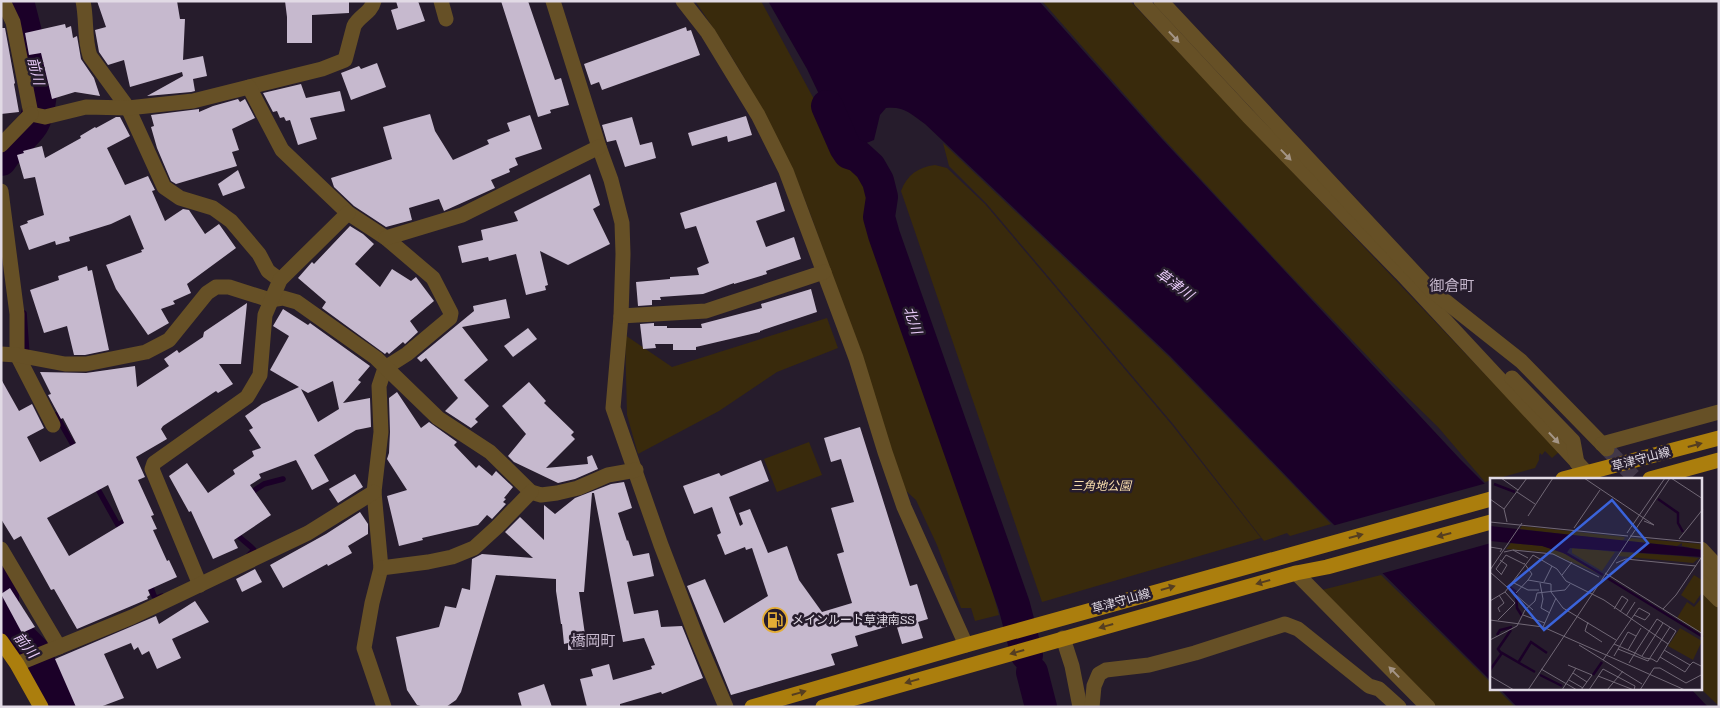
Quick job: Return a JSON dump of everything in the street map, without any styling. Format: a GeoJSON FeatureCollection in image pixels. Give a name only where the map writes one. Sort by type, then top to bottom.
{"type":"FeatureCollection","features":[{"type":"Feature","properties":{"kind":"main road","name":"草津守山線"},"geometry":{"type":"LineString","coordinates":[[1565,478],[1582,468],[1719,438]]}},
{"type":"Feature","properties":{"kind":"main road","name":"草津守山線"},"geometry":{"type":"LineString","coordinates":[[1654,478],[1719,460]]}},
{"type":"Feature","properties":{"kind":"main road","name":"草津守山線"},"geometry":{"type":"LineString","coordinates":[[752,707],[1053,620],[1490,499]]}},
{"type":"Feature","properties":{"kind":"main road","name":"草津守山線"},"geometry":{"type":"LineString","coordinates":[[823,707],[1296,573],[1327,567],[1490,522]]}},
{"type":"Feature","properties":{"kind":"main road"},"geometry":{"type":"LineString","coordinates":[[1,641],[17,664],[41,707]]}},
{"type":"Feature","properties":{"kind":"street"},"geometry":{"type":"LineString","coordinates":[[83,1],[86,16],[87,48],[90,56],[128,108],[164,187],[180,198],[213,208],[231,221],[259,254],[268,271],[280,280]]}},
{"type":"Feature","properties":{"kind":"street"},"geometry":{"type":"LineString","coordinates":[[35,115],[45,117],[86,107],[128,108],[193,100],[322,69],[345,60],[354,26],[372,7],[374,1]]}},
{"type":"Feature","properties":{"kind":"street"},"geometry":{"type":"LineString","coordinates":[[441,1],[446,18]]}},
{"type":"Feature","properties":{"kind":"street"},"geometry":{"type":"LineString","coordinates":[[553,1],[598,146],[611,180],[622,223],[621,316],[614,408],[661,545],[697,639],[726,707]]}},
{"type":"Feature","properties":{"kind":"street"},"geometry":{"type":"LineString","coordinates":[[683,1],[708,33],[758,115],[786,171],[856,358],[904,508],[960,647]]}},
{"type":"Feature","properties":{"kind":"street"},"geometry":{"type":"LineString","coordinates":[[1141,1],[1248,116],[1401,273],[1582,468]]}},
{"type":"Feature","properties":{"kind":"street"},"geometry":{"type":"LineString","coordinates":[[1161,1],[1442,305],[1573,441],[1582,468]]}},
{"type":"Feature","properties":{"kind":"street"},"geometry":{"type":"LineString","coordinates":[[3,2],[14,22],[35,115]]}},
{"type":"Feature","properties":{"kind":"street"},"geometry":{"type":"LineString","coordinates":[[249,87],[282,150],[348,213],[386,238],[433,278],[451,313],[450,318],[435,332],[385,368],[379,386],[381,432],[374,492],[381,568],[372,603],[364,648],[384,707]]}},
{"type":"Feature","properties":{"kind":"street"},"geometry":{"type":"LineString","coordinates":[[1,146],[35,115]]}},
{"type":"Feature","properties":{"kind":"street"},"geometry":{"type":"LineString","coordinates":[[386,238],[462,215],[598,146]]}},
{"type":"Feature","properties":{"kind":"street"},"geometry":{"type":"LineString","coordinates":[[1,190],[17,314],[9,354],[53,425]]}},
{"type":"Feature","properties":{"kind":"street"},"geometry":{"type":"LineString","coordinates":[[200,585],[152,469],[154,463],[247,397],[260,375],[265,315],[280,280],[348,213]]}},
{"type":"Feature","properties":{"kind":"street"},"geometry":{"type":"LineString","coordinates":[[621,316],[712,310],[824,272]]}},
{"type":"Feature","properties":{"kind":"street"},"geometry":{"type":"LineString","coordinates":[[9,354],[65,364],[86,364],[146,352],[169,340],[207,293],[216,287],[229,287],[270,300],[283,298],[297,302],[376,358],[438,418],[490,452],[531,492],[541,495],[557,493],[578,488],[608,475],[636,470]]}},
{"type":"Feature","properties":{"kind":"street"},"geometry":{"type":"LineString","coordinates":[[1430,290],[1521,361],[1604,446],[1719,412]]}},
{"type":"Feature","properties":{"kind":"street"},"geometry":{"type":"LineString","coordinates":[[17,664],[132,616],[308,533],[374,492]]}},
{"type":"Feature","properties":{"kind":"street"},"geometry":{"type":"LineString","coordinates":[[381,568],[428,562],[474,548],[531,492]]}},
{"type":"Feature","properties":{"kind":"street"},"geometry":{"type":"LineString","coordinates":[[1,549],[59,646]]}},
{"type":"Feature","properties":{"kind":"street"},"geometry":{"type":"LineString","coordinates":[[1702,550],[1719,568]]}},
{"type":"Feature","properties":{"kind":"street"},"geometry":{"type":"LineString","coordinates":[[1702,570],[1719,586]]}},
{"type":"Feature","properties":{"kind":"street"},"geometry":{"type":"LineString","coordinates":[[1296,573],[1428,707]]}},
{"type":"Feature","properties":{"kind":"street"},"geometry":{"type":"LineString","coordinates":[[1702,583],[1719,600]]}},
{"type":"Feature","properties":{"kind":"street"},"geometry":{"type":"LineString","coordinates":[[1092,707],[1094,686],[1099,674],[1106,670],[1149,665],[1195,653],[1285,624],[1298,629],[1369,686],[1379,689],[1399,707]]}},
{"type":"Feature","properties":{"kind":"street"},"geometry":{"type":"LineString","coordinates":[[1064,638],[1080,707]]}},
{"type":"Feature","properties":{"kind":"green space"},"geometry":{"type":"Polygon","coordinates":[[[695,1],[761,1],[823,116],[840,157],[853,162],[866,172],[873,188],[872,222],[981,550],[999,615],[975,621],[971,608],[961,608],[937,545],[916,500],[905,490],[822,246],[795,175],[755,97],[695,1]]]}},
{"type":"Feature","properties":{"kind":"green space"},"geometry":{"type":"Polygon","coordinates":[[[1042,1],[1130,1],[1559,452],[1552,458],[1545,451],[1542,455],[1540,453],[1535,468],[1499,478],[1490,478],[1490,481],[1485,482],[1438,427],[1390,380],[1162,137],[1042,1]]]}},
{"type":"Feature","properties":{"kind":"green space"},"geometry":{"type":"Polygon","coordinates":[[[943,143],[1169,357],[1331,524],[1290,536],[1287,533],[1264,541],[1173,424],[986,203],[949,166],[943,143]]]}},
{"type":"Feature","properties":{"kind":"green space","name":"三角地公園"},"geometry":{"type":"Polygon","coordinates":[[[935,165],[947,168],[985,204],[1172,425],[1261,538],[1042,602],[901,191],[910,176],[918,170],[935,165]]]}},
{"type":"Feature","properties":{"kind":"green space"},"geometry":{"type":"Polygon","coordinates":[[[827,318],[838,348],[777,372],[719,411],[638,454],[627,415],[625,335],[672,367],[827,318]]]}},
{"type":"Feature","properties":{"kind":"green space"},"geometry":{"type":"Polygon","coordinates":[[[809,442],[822,475],[777,492],[764,459],[809,442]]]}},
{"type":"Feature","properties":{"kind":"green space"},"geometry":{"type":"Polygon","coordinates":[[[1381,575],[1490,682],[1490,690],[1498,690],[1515,707],[1433,707],[1318,591],[1381,575]]]}},
{"type":"Feature","properties":{"kind":"green space"},"geometry":{"type":"Polygon","coordinates":[[[1702,593],[1719,609],[1719,706],[1702,690],[1702,593]]]}},
{"type":"Feature","properties":{"kind":"water","name":"草津川"},"geometry":{"type":"Polygon","coordinates":[[[768,1],[1039,1],[1162,139],[1490,489],[1490,680],[1320,511],[1170,356],[925,124],[903,110],[886,108],[880,115],[874,140],[859,146],[841,148],[827,111],[807,69],[768,1]]]}},
{"type":"Feature","properties":{"kind":"water"},"geometry":{"type":"Polygon","coordinates":[[[1501,690],[1692,690],[1708,707],[1517,707],[1501,690]]]}},
{"type":"Feature","properties":{"kind":"pier"},"geometry":{"type":"Polygon","coordinates":[[[1487,483],[1490,486],[1490,543],[1380,574],[1332,526],[1487,483]]]}},
{"type":"Feature","properties":{"kind":"building"},"geometry":{"type":"Polygon","coordinates":[[[97,1],[177,1],[180,19],[185,19],[183,60],[203,56],[207,76],[193,79],[195,91],[191,92],[147,96],[183,76],[182,72],[130,87],[124,60],[108,65],[99,52],[95,30],[106,27],[97,1]]]}},
{"type":"Feature","properties":{"kind":"building"},"geometry":{"type":"Polygon","coordinates":[[[285,1],[349,1],[349,13],[312,15],[312,43],[287,43],[285,1]]]}},
{"type":"Feature","properties":{"kind":"building"},"geometry":{"type":"Polygon","coordinates":[[[396,1],[418,1],[425,21],[397,30],[391,10],[398,8],[396,1]]]}},
{"type":"Feature","properties":{"kind":"building"},"geometry":{"type":"Polygon","coordinates":[[[501,1],[528,1],[555,80],[561,78],[569,105],[550,110],[551,113],[538,117],[501,1]]]}},
{"type":"Feature","properties":{"kind":"building"},"geometry":{"type":"Polygon","coordinates":[[[65,24],[66,28],[71,26],[73,38],[77,36],[81,59],[94,78],[100,96],[75,92],[52,99],[41,53],[29,55],[25,33],[65,24]]]}},
{"type":"Feature","properties":{"kind":"building"},"geometry":{"type":"Polygon","coordinates":[[[686,27],[687,31],[691,30],[700,55],[602,90],[599,82],[591,85],[584,64],[686,27]]]}},
{"type":"Feature","properties":{"kind":"building"},"geometry":{"type":"Polygon","coordinates":[[[1,28],[5,28],[19,112],[1,114],[1,28]]]}},
{"type":"Feature","properties":{"kind":"building"},"geometry":{"type":"Polygon","coordinates":[[[377,63],[386,87],[351,100],[341,73],[359,66],[361,69],[377,63]]]}},
{"type":"Feature","properties":{"kind":"building"},"geometry":{"type":"Polygon","coordinates":[[[301,84],[306,98],[340,91],[345,111],[310,118],[317,139],[298,145],[290,120],[286,121],[284,117],[280,118],[277,111],[273,112],[263,93],[301,84]]]}},
{"type":"Feature","properties":{"kind":"building"},"geometry":{"type":"Polygon","coordinates":[[[238,99],[240,102],[245,99],[255,118],[232,129],[239,150],[232,152],[237,166],[176,184],[171,181],[157,148],[151,127],[154,126],[151,115],[199,109],[199,112],[238,99]]]}},
{"type":"Feature","properties":{"kind":"building"},"geometry":{"type":"Polygon","coordinates":[[[430,114],[435,131],[453,160],[489,144],[487,140],[510,131],[507,123],[530,115],[542,149],[515,158],[518,165],[509,169],[510,172],[491,180],[495,188],[444,211],[439,199],[409,208],[412,220],[386,227],[354,206],[334,187],[331,178],[392,159],[383,127],[430,114]]]}},
{"type":"Feature","properties":{"kind":"building"},"geometry":{"type":"Polygon","coordinates":[[[746,116],[752,135],[728,142],[727,136],[692,146],[688,133],[746,116]]]}},
{"type":"Feature","properties":{"kind":"building"},"geometry":{"type":"Polygon","coordinates":[[[120,117],[130,136],[107,148],[125,185],[148,176],[155,190],[152,191],[165,221],[183,209],[189,210],[205,234],[219,224],[236,248],[187,284],[191,293],[173,301],[175,304],[161,309],[169,323],[148,335],[116,289],[106,265],[142,252],[141,250],[144,249],[130,215],[111,224],[69,237],[70,241],[56,245],[55,241],[29,250],[20,226],[28,223],[27,221],[44,215],[35,177],[24,179],[17,155],[24,153],[23,151],[42,146],[45,158],[81,138],[80,136],[95,127],[120,117]]]}},
{"type":"Feature","properties":{"kind":"building"},"geometry":{"type":"Polygon","coordinates":[[[632,117],[640,145],[652,142],[656,158],[625,167],[616,140],[607,142],[602,125],[632,117]]]}},
{"type":"Feature","properties":{"kind":"building"},"geometry":{"type":"Polygon","coordinates":[[[238,170],[245,188],[223,196],[218,184],[238,170]]]}},
{"type":"Feature","properties":{"kind":"building"},"geometry":{"type":"Polygon","coordinates":[[[590,174],[600,205],[593,209],[610,244],[568,265],[540,251],[548,285],[545,286],[546,290],[526,295],[516,254],[489,261],[488,257],[462,263],[458,246],[483,240],[481,230],[518,221],[514,212],[590,174]]]}},
{"type":"Feature","properties":{"kind":"building"},"geometry":{"type":"Polygon","coordinates":[[[776,182],[785,211],[756,221],[766,247],[794,237],[801,259],[766,271],[767,274],[703,294],[660,297],[661,300],[652,300],[652,305],[638,306],[636,282],[699,275],[697,268],[709,263],[696,226],[685,229],[680,213],[776,182]]]}},
{"type":"Feature","properties":{"kind":"building"},"geometry":{"type":"Polygon","coordinates":[[[350,226],[374,244],[355,264],[380,287],[392,269],[411,281],[416,277],[434,301],[410,321],[418,332],[405,344],[403,342],[389,354],[387,352],[385,354],[322,308],[326,302],[298,278],[350,226]]]}},
{"type":"Feature","properties":{"kind":"building"},"geometry":{"type":"Polygon","coordinates":[[[87,266],[88,271],[92,270],[109,350],[85,355],[74,355],[67,326],[44,333],[30,290],[59,280],[58,276],[87,266]]]}},
{"type":"Feature","properties":{"kind":"building"},"geometry":{"type":"Polygon","coordinates":[[[811,289],[817,312],[760,332],[696,347],[696,350],[673,350],[673,344],[655,344],[656,348],[643,349],[640,324],[654,323],[654,326],[667,326],[667,328],[702,328],[701,324],[762,308],[761,304],[811,289]]]}},
{"type":"Feature","properties":{"kind":"building"},"geometry":{"type":"Polygon","coordinates":[[[506,299],[510,318],[462,327],[488,360],[464,380],[489,406],[475,419],[478,422],[471,428],[445,411],[458,398],[426,358],[421,362],[417,358],[474,311],[473,306],[506,299]]]}},
{"type":"Feature","properties":{"kind":"building"},"geometry":{"type":"Polygon","coordinates":[[[247,303],[241,364],[219,364],[233,384],[218,393],[216,391],[163,426],[161,429],[167,439],[136,457],[145,477],[138,480],[154,515],[151,516],[157,529],[153,530],[167,561],[169,560],[177,577],[148,590],[150,595],[147,597],[148,599],[77,629],[54,589],[51,590],[21,536],[14,540],[1,519],[1,379],[19,411],[32,404],[44,428],[27,437],[40,462],[76,443],[48,395],[51,394],[40,372],[86,373],[135,366],[137,387],[169,366],[164,359],[177,350],[179,353],[203,337],[204,332],[247,303]],[[108,485],[47,518],[69,556],[124,523],[108,485]]]}},
{"type":"Feature","properties":{"kind":"building"},"geometry":{"type":"Polygon","coordinates":[[[283,309],[308,325],[310,323],[370,366],[358,380],[361,382],[343,403],[370,398],[371,427],[356,430],[314,455],[329,481],[312,490],[296,460],[259,474],[261,478],[250,485],[271,515],[234,540],[238,548],[213,559],[191,511],[189,512],[169,476],[187,463],[208,493],[235,474],[233,470],[254,456],[252,451],[261,448],[249,430],[253,428],[245,416],[262,404],[299,387],[270,370],[289,336],[273,326],[283,309]],[[333,381],[308,393],[301,389],[318,422],[339,409],[333,381]]]}},
{"type":"Feature","properties":{"kind":"building"},"geometry":{"type":"Polygon","coordinates":[[[528,328],[537,339],[513,357],[504,346],[528,328]]]}},
{"type":"Feature","properties":{"kind":"building"},"geometry":{"type":"Polygon","coordinates":[[[529,382],[546,401],[544,403],[574,432],[571,435],[575,439],[546,468],[588,464],[587,457],[592,455],[598,469],[575,479],[558,483],[514,462],[508,456],[526,434],[502,406],[529,382]]]}},
{"type":"Feature","properties":{"kind":"building"},"geometry":{"type":"Polygon","coordinates":[[[397,392],[421,428],[429,422],[457,442],[454,445],[476,468],[479,465],[492,476],[496,471],[513,487],[504,498],[506,499],[503,502],[506,504],[492,519],[487,515],[478,525],[422,538],[423,540],[399,546],[387,496],[407,490],[387,459],[390,432],[389,398],[397,392]]]}},
{"type":"Feature","properties":{"kind":"building"},"geometry":{"type":"Polygon","coordinates":[[[860,427],[910,586],[917,584],[928,619],[918,622],[923,638],[902,644],[896,624],[855,636],[858,646],[831,654],[835,665],[731,695],[687,586],[705,579],[724,623],[768,596],[752,548],[746,550],[745,547],[725,555],[717,535],[721,533],[712,507],[694,514],[683,486],[719,473],[721,476],[761,460],[769,481],[729,497],[740,526],[743,524],[739,513],[750,509],[768,553],[787,546],[799,580],[822,612],[852,603],[837,554],[844,552],[831,508],[854,502],[841,459],[831,462],[824,438],[860,427]]]}},
{"type":"Feature","properties":{"kind":"building"},"geometry":{"type":"Polygon","coordinates":[[[355,474],[363,487],[338,503],[329,489],[355,474]]]}},
{"type":"Feature","properties":{"kind":"building"},"geometry":{"type":"Polygon","coordinates":[[[624,482],[632,508],[618,513],[633,556],[649,553],[654,576],[627,582],[634,614],[658,610],[661,627],[682,626],[703,678],[662,694],[661,692],[620,704],[620,707],[587,707],[580,679],[593,676],[591,669],[609,664],[613,680],[652,669],[651,666],[655,665],[644,638],[623,642],[594,493],[592,493],[584,592],[579,592],[587,649],[568,650],[568,643],[564,644],[556,579],[496,575],[461,692],[456,700],[446,707],[424,707],[417,705],[407,690],[396,637],[439,627],[445,606],[456,608],[462,588],[470,590],[472,559],[482,554],[533,558],[505,532],[520,517],[544,540],[544,505],[555,514],[575,498],[611,484],[624,482]]]}},
{"type":"Feature","properties":{"kind":"building"},"geometry":{"type":"Polygon","coordinates":[[[360,512],[368,524],[368,534],[348,546],[352,553],[283,588],[270,565],[326,534],[360,512]]]}},
{"type":"Feature","properties":{"kind":"building"},"geometry":{"type":"Polygon","coordinates":[[[255,569],[262,582],[242,592],[236,579],[255,569]]]}},
{"type":"Feature","properties":{"kind":"building"},"geometry":{"type":"Polygon","coordinates":[[[10,588],[35,627],[22,633],[1,594],[10,588]]]}},
{"type":"Feature","properties":{"kind":"building"},"geometry":{"type":"Polygon","coordinates":[[[195,601],[209,622],[172,639],[181,658],[157,669],[149,651],[142,655],[138,647],[134,650],[131,643],[104,654],[124,698],[100,707],[76,707],[55,659],[156,616],[159,624],[195,601]]]}},
{"type":"Feature","properties":{"kind":"building"},"geometry":{"type":"Polygon","coordinates":[[[544,684],[552,707],[522,707],[518,693],[544,684]]]}},
{"type":"Feature","properties":{"kind":"waterway","name":"前川"},"geometry":{"type":"LineString","coordinates":[[1,160],[33,123],[41,96],[18,1]]}},
{"type":"Feature","properties":{"kind":"waterway","name":"北川"},"geometry":{"type":"LineString","coordinates":[[827,106],[849,153],[858,156],[870,167],[878,181],[882,197],[879,217],[884,235],[1014,605],[1027,655]]}},
{"type":"Feature","properties":{"kind":"waterway"},"geometry":{"type":"LineString","coordinates":[[24,313],[27,355]]}},
{"type":"Feature","properties":{"kind":"waterway"},"geometry":{"type":"LineString","coordinates":[[56,415],[76,450]]}},
{"type":"Feature","properties":{"kind":"waterway"},"geometry":{"type":"LineString","coordinates":[[249,494],[264,484],[283,479]]}},
{"type":"Feature","properties":{"kind":"waterway"},"geometry":{"type":"LineString","coordinates":[[95,484],[118,525],[125,521],[127,525]]}},
{"type":"Feature","properties":{"kind":"waterway"},"geometry":{"type":"LineString","coordinates":[[235,532],[254,550],[249,555]]}},
{"type":"Feature","properties":{"kind":"waterway","name":"前川"},"geometry":{"type":"LineString","coordinates":[[1,582],[5,615],[15,632],[35,652],[59,707]]}},
{"type":"Feature","properties":{"kind":"waterway"},"geometry":{"type":"LineString","coordinates":[[149,582],[154,596],[157,598],[162,596]]}},
{"type":"Feature","properties":{"kind":"waterway","name":"前川"},"geometry":{"type":"LineString","coordinates":[[1,612],[5,615]]}},
{"type":"Feature","properties":{"kind":"waterway","name":"北川"},"geometry":{"type":"LineString","coordinates":[[1032,672],[1041,707]]}},
{"type":"Feature","properties":{"kind":"tunnel"},"geometry":{"type":"LineString","coordinates":[[1607,449],[1635,478]]}},
{"type":"Feature","properties":{"kind":"place","name":"メインルート草津南SS"},"geometry":{"type":"Point","coordinates":[775,620]}},
{"type":"Feature","properties":{"kind":"district","name":"御倉町"},"geometry":{"type":"Point","coordinates":[1452,286]}},
{"type":"Feature","properties":{"kind":"district","name":"橋岡町"},"geometry":{"type":"Point","coordinates":[593,641]}}]}
